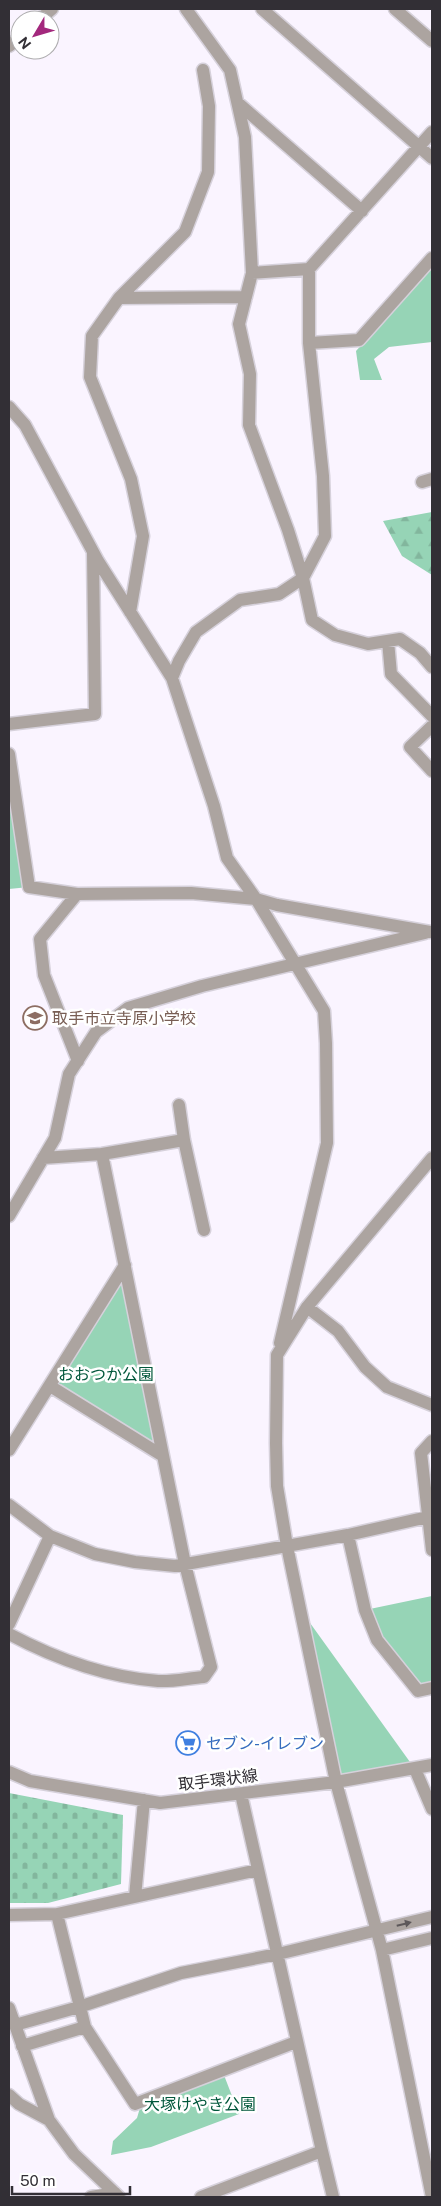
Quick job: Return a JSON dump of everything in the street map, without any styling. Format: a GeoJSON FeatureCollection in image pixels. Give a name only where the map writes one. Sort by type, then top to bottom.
{"type":"FeatureCollection","features":[{"type":"Feature","properties":{"kind":"street"},"geometry":{"type":"LineString","coordinates":[[186,9],[230,70],[238,103],[245,137],[252,273],[239,324],[250,374],[249,425],[288,530],[303,578],[312,620],[335,635],[368,644],[400,639],[420,653],[432,667]]}},
{"type":"Feature","properties":{"kind":"street"},"geometry":{"type":"LineString","coordinates":[[262,9],[432,158]]}},
{"type":"Feature","properties":{"kind":"street"},"geometry":{"type":"LineString","coordinates":[[395,9],[432,41]]}},
{"type":"Feature","properties":{"kind":"street"},"geometry":{"type":"LineString","coordinates":[[130,612],[143,536],[131,479],[90,377],[92,336],[119,298],[185,232],[208,172],[210,106],[203,70]]}},
{"type":"Feature","properties":{"kind":"street"},"geometry":{"type":"LineString","coordinates":[[238,103],[362,210]]}},
{"type":"Feature","properties":{"kind":"street"},"geometry":{"type":"LineString","coordinates":[[172,678],[179,661],[196,632],[240,600],[279,594],[303,578],[325,536],[323,476],[309,343],[309,269],[432,132]]}},
{"type":"Feature","properties":{"kind":"street"},"geometry":{"type":"LineString","coordinates":[[309,343],[359,340],[432,258]]}},
{"type":"Feature","properties":{"kind":"street"},"geometry":{"type":"LineString","coordinates":[[252,273],[309,269]]}},
{"type":"Feature","properties":{"kind":"street"},"geometry":{"type":"LineString","coordinates":[[119,298],[246,298]]}},
{"type":"Feature","properties":{"kind":"street"},"geometry":{"type":"LineString","coordinates":[[9,408],[25,425],[93,548],[98,561],[172,678],[214,806],[227,858],[256,899],[324,1011],[327,1143],[277,1355],[277,1486],[287,1546],[336,1782],[382,1950],[432,2197]]}},
{"type":"Feature","properties":{"kind":"street"},"geometry":{"type":"LineString","coordinates":[[9,724],[95,714],[93,548]]}},
{"type":"Feature","properties":{"kind":"street"},"geometry":{"type":"LineString","coordinates":[[388,641],[391,674],[432,716]]}},
{"type":"Feature","properties":{"kind":"street"},"geometry":{"type":"LineString","coordinates":[[432,726],[410,747],[432,772]]}},
{"type":"Feature","properties":{"kind":"street"},"geometry":{"type":"LineString","coordinates":[[9,754],[30,887],[77,894],[191,893],[256,899],[277,905],[431,932]]}},
{"type":"Feature","properties":{"kind":"street"},"geometry":{"type":"LineString","coordinates":[[77,894],[40,940],[44,975],[78,1061]]}},
{"type":"Feature","properties":{"kind":"street"},"geometry":{"type":"LineString","coordinates":[[9,1216],[55,1138],[69,1074],[96,1032],[128,1008],[202,986],[431,932]]}},
{"type":"Feature","properties":{"kind":"street"},"geometry":{"type":"LineString","coordinates":[[179,1105],[184,1140],[204,1230]]}},
{"type":"Feature","properties":{"kind":"street"},"geometry":{"type":"LineString","coordinates":[[43,1158],[102,1154],[184,1140]]}},
{"type":"Feature","properties":{"kind":"street"},"geometry":{"type":"LineString","coordinates":[[9,1634],[44,1652],[108,1675],[160,1681],[204,1677],[211,1667],[185,1564],[102,1154]]}},
{"type":"Feature","properties":{"kind":"street"},"geometry":{"type":"LineString","coordinates":[[277,1355],[307,1307],[432,1158]]}},
{"type":"Feature","properties":{"kind":"street"},"geometry":{"type":"LineString","coordinates":[[9,1450],[125,1265]]}},
{"type":"Feature","properties":{"kind":"street"},"geometry":{"type":"LineString","coordinates":[[307,1307],[338,1331],[365,1367],[387,1387],[432,1405]]}},
{"type":"Feature","properties":{"kind":"street"},"geometry":{"type":"LineString","coordinates":[[50,1386],[163,1456]]}},
{"type":"Feature","properties":{"kind":"street"},"geometry":{"type":"LineString","coordinates":[[432,1441],[421,1453],[430,1516],[432,1550]]}},
{"type":"Feature","properties":{"kind":"street"},"geometry":{"type":"LineString","coordinates":[[9,1506],[50,1536],[103,1556],[135,1562],[175,1566],[348,1535],[430,1516]]}},
{"type":"Feature","properties":{"kind":"street"},"geometry":{"type":"LineString","coordinates":[[348,1535],[365,1610],[377,1640],[418,1691],[432,1688]]}},
{"type":"Feature","properties":{"kind":"street"},"geometry":{"type":"LineString","coordinates":[[9,1624],[50,1536]]}},
{"type":"Feature","properties":{"kind":"street","name":"取手環状線"},"geometry":{"type":"LineString","coordinates":[[9,1772],[30,1781],[160,1803],[336,1782],[415,1769],[432,1764]]}},
{"type":"Feature","properties":{"kind":"street"},"geometry":{"type":"LineString","coordinates":[[415,1769],[432,1809]]}},
{"type":"Feature","properties":{"kind":"street"},"geometry":{"type":"LineString","coordinates":[[241,1794],[296,2042],[333,2197]]}},
{"type":"Feature","properties":{"kind":"street"},"geometry":{"type":"LineString","coordinates":[[135,1897],[144,1800]]}},
{"type":"Feature","properties":{"kind":"street"},"geometry":{"type":"LineString","coordinates":[[9,1915],[57,1914],[258,1870]]}},
{"type":"Feature","properties":{"kind":"street"},"geometry":{"type":"LineString","coordinates":[[57,1914],[85,2027],[135,2104],[296,2042]]}},
{"type":"Feature","properties":{"kind":"street"},"geometry":{"type":"LineString","coordinates":[[14,2025],[79,2007],[181,1973],[278,1954],[432,1917]]}},
{"type":"Feature","properties":{"kind":"street"},"geometry":{"type":"LineString","coordinates":[[382,1950],[432,1938]]}},
{"type":"Feature","properties":{"kind":"street"},"geometry":{"type":"LineString","coordinates":[[9,2008],[50,2120],[74,2154],[117,2195]]}},
{"type":"Feature","properties":{"kind":"street"},"geometry":{"type":"LineString","coordinates":[[22,2046],[85,2027]]}},
{"type":"Feature","properties":{"kind":"street"},"geometry":{"type":"LineString","coordinates":[[9,2095],[19,2104],[50,2120]]}},
{"type":"Feature","properties":{"kind":"street"},"geometry":{"type":"LineString","coordinates":[[207,2196],[322,2152]]}},
{"type":"Feature","properties":{"kind":"street"},"geometry":{"type":"LineString","coordinates":[[91,2197],[117,2195]]}},
{"type":"Feature","properties":{"kind":"green space"},"geometry":{"type":"Polygon","coordinates":[[[432,268],[432,342],[389,347],[374,359],[382,380],[360,380],[356,351],[432,268]]]}},
{"type":"Feature","properties":{"kind":"green space"},"geometry":{"type":"Polygon","coordinates":[[[432,512],[432,575],[402,556],[383,521],[432,512]]]}},
{"type":"Feature","properties":{"kind":"green space"},"geometry":{"type":"Polygon","coordinates":[[[9,754],[29,887],[9,889],[9,754]]]}},
{"type":"Feature","properties":{"kind":"green space","name":"おおつか公園"},"geometry":{"type":"Polygon","coordinates":[[[125,1265],[163,1456],[50,1386],[125,1265]]]}},
{"type":"Feature","properties":{"kind":"green space"},"geometry":{"type":"Polygon","coordinates":[[[432,1596],[432,1688],[418,1691],[377,1640],[365,1610],[432,1596]]]}},
{"type":"Feature","properties":{"kind":"green space"},"geometry":{"type":"Polygon","coordinates":[[[300,1609],[415,1769],[336,1782],[300,1609]]]}},
{"type":"Feature","properties":{"kind":"green space"},"geometry":{"type":"Polygon","coordinates":[[[9,1793],[123,1815],[121,1884],[48,1903],[9,1903],[9,1793]]]}},
{"type":"Feature","properties":{"kind":"green space","name":"大塚けやき公園"},"geometry":{"type":"Polygon","coordinates":[[[222,2070],[239,2114],[151,2147],[111,2155],[113,2141],[137,2118],[142,2101],[222,2070]]]}},
{"type":"Feature","properties":{"kind":"place","name":"取手市立寺原小学校"},"geometry":{"type":"Point","coordinates":[35,1018]}},
{"type":"Feature","properties":{"kind":"place","name":"セブン-イレブン"},"geometry":{"type":"Point","coordinates":[188,1743]}}]}
